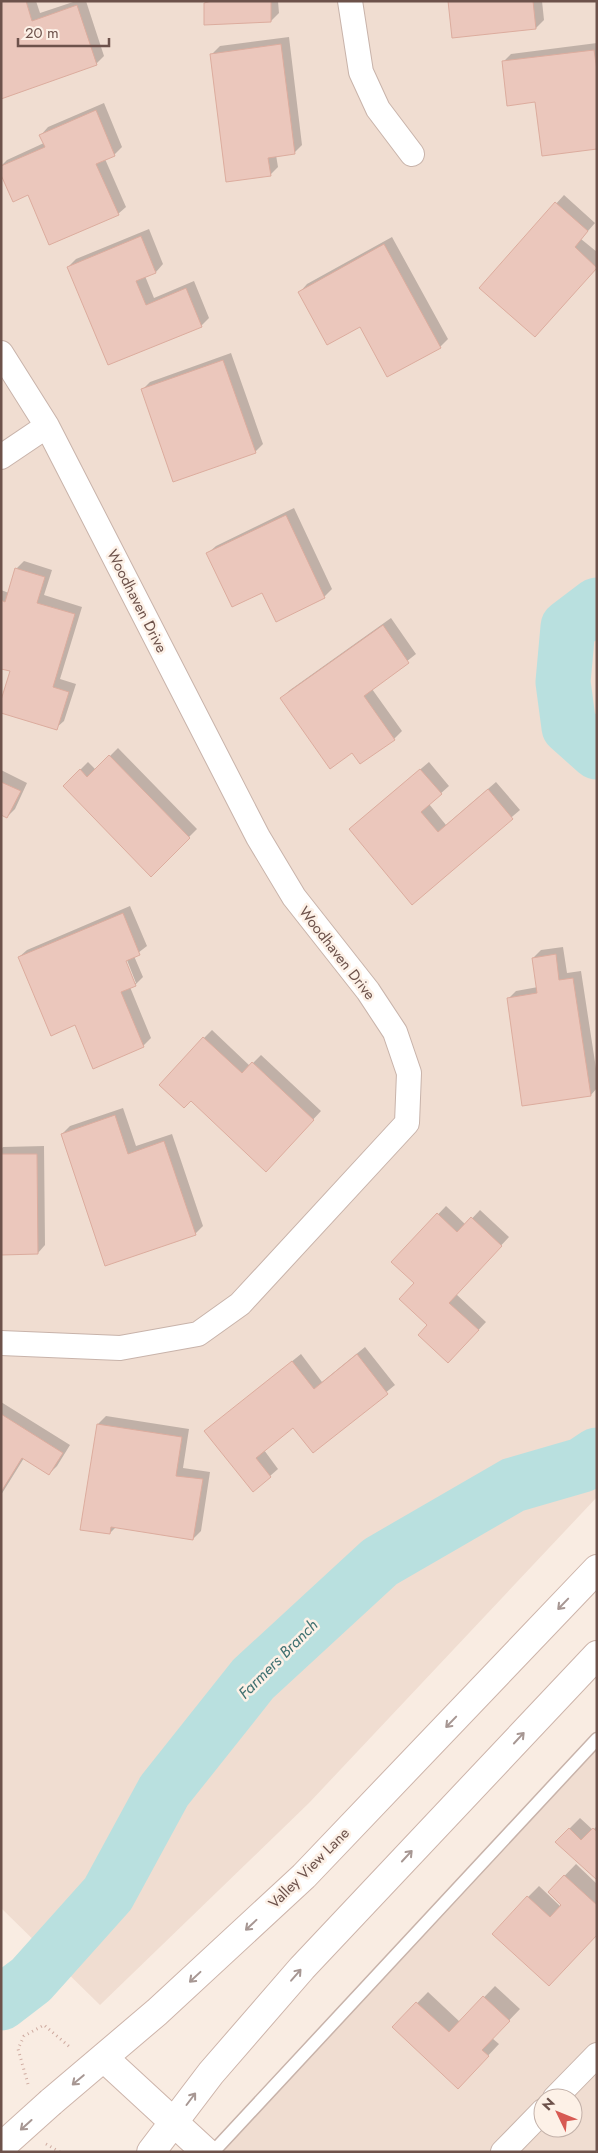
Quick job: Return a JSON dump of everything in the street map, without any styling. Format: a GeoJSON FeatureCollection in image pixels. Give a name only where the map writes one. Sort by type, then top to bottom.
{"type":"FeatureCollection","features":[{"type":"Feature","properties":{"kind":"main road","name":"Valley View Lane"},"geometry":{"type":"LineString","coordinates":[[1,2147],[157,2012],[304,1876],[597,1569]]}},
{"type":"Feature","properties":{"kind":"main road"},"geometry":{"type":"LineString","coordinates":[[151,2152],[211,2073],[302,1968],[597,1655]]}},
{"type":"Feature","properties":{"kind":"main road"},"geometry":{"type":"LineString","coordinates":[[104,2058],[206,2152]]}},
{"type":"Feature","properties":{"kind":"street"},"geometry":{"type":"LineString","coordinates":[[350,1],[361,72],[378,109],[412,154]]}},
{"type":"Feature","properties":{"kind":"street","name":"Woodhaven Drive"},"geometry":{"type":"LineString","coordinates":[[1,353],[47,426],[258,836],[294,897],[368,991],[395,1032],[409,1073],[407,1123],[240,1304],[198,1334],[120,1348],[1,1343]]}},
{"type":"Feature","properties":{"kind":"street"},"geometry":{"type":"LineString","coordinates":[[1,457],[47,426]]}},
{"type":"Feature","properties":{"kind":"street"},"geometry":{"type":"LineString","coordinates":[[565,2088],[597,2055]]}},
{"type":"Feature","properties":{"kind":"street"},"geometry":{"type":"LineString","coordinates":[[503,2152],[533,2120]]}},
{"type":"Feature","properties":{"kind":"lane"},"geometry":{"type":"LineString","coordinates":[[213,2152],[597,1739]]}},
{"type":"Feature","properties":{"kind":"shaded area"},"geometry":{"type":"Polygon","coordinates":[[[1,1],[597,1],[597,1497],[309,1803],[100,2005],[1,1908],[1,1]]]}},
{"type":"Feature","properties":{"kind":"shaded area"},"geometry":{"type":"Polygon","coordinates":[[[597,1734],[597,2152],[224,2152],[245,2112],[597,1734]]]}},
{"type":"Feature","properties":{"kind":"building"},"geometry":{"type":"Polygon","coordinates":[[[1,1],[26,1],[32,21],[77,5],[97,65],[1,99],[1,1]]]}},
{"type":"Feature","properties":{"kind":"building"},"geometry":{"type":"Polygon","coordinates":[[[212,1],[271,1],[271,22],[204,25],[204,3],[212,1]]]}},
{"type":"Feature","properties":{"kind":"building"},"geometry":{"type":"Polygon","coordinates":[[[448,1],[533,1],[536,29],[452,38],[448,1]]]}},
{"type":"Feature","properties":{"kind":"building"},"geometry":{"type":"Polygon","coordinates":[[[281,44],[295,154],[268,158],[271,176],[226,182],[210,54],[281,44]]]}},
{"type":"Feature","properties":{"kind":"building"},"geometry":{"type":"Polygon","coordinates":[[[594,50],[597,70],[597,149],[542,156],[535,102],[507,106],[502,61],[594,50]]]}},
{"type":"Feature","properties":{"kind":"building"},"geometry":{"type":"Polygon","coordinates":[[[96,110],[115,156],[96,164],[119,215],[49,245],[28,195],[13,202],[1,175],[1,166],[45,147],[39,135],[96,110]]]}},
{"type":"Feature","properties":{"kind":"building"},"geometry":{"type":"Polygon","coordinates":[[[555,202],[588,231],[575,247],[597,268],[535,337],[479,288],[555,202]]]}},
{"type":"Feature","properties":{"kind":"building"},"geometry":{"type":"Polygon","coordinates":[[[141,236],[156,273],[136,281],[146,305],[186,288],[202,327],[108,365],[67,267],[141,236]]]}},
{"type":"Feature","properties":{"kind":"building"},"geometry":{"type":"Polygon","coordinates":[[[384,244],[441,348],[387,377],[360,327],[327,345],[298,292],[384,244]]]}},
{"type":"Feature","properties":{"kind":"building"},"geometry":{"type":"Polygon","coordinates":[[[223,360],[256,453],[173,482],[141,389],[223,360]]]}},
{"type":"Feature","properties":{"kind":"building"},"geometry":{"type":"Polygon","coordinates":[[[286,515],[325,598],[276,622],[262,593],[232,607],[206,553],[286,515]]]}},
{"type":"Feature","properties":{"kind":"building"},"geometry":{"type":"Polygon","coordinates":[[[15,568],[45,577],[37,603],[75,614],[53,687],[69,692],[57,730],[1,713],[1,700],[10,671],[1,669],[1,600],[5,602],[15,568]]]}},
{"type":"Feature","properties":{"kind":"building"},"geometry":{"type":"Polygon","coordinates":[[[383,625],[409,663],[364,696],[395,740],[360,764],[352,753],[330,769],[280,698],[383,625]]]}},
{"type":"Feature","properties":{"kind":"building"},"geometry":{"type":"Polygon","coordinates":[[[109,755],[190,838],[151,877],[63,786],[80,769],[87,777],[109,755]]]}},
{"type":"Feature","properties":{"kind":"building"},"geometry":{"type":"Polygon","coordinates":[[[420,769],[442,794],[421,812],[438,832],[488,789],[513,819],[412,905],[349,829],[420,769]]]}},
{"type":"Feature","properties":{"kind":"building"},"geometry":{"type":"Polygon","coordinates":[[[1,782],[21,791],[7,818],[1,815],[1,782]]]}},
{"type":"Feature","properties":{"kind":"building"},"geometry":{"type":"Polygon","coordinates":[[[123,913],[140,955],[126,961],[136,986],[121,992],[144,1047],[93,1069],[75,1025],[51,1036],[18,957],[123,913]]]}},
{"type":"Feature","properties":{"kind":"building"},"geometry":{"type":"Polygon","coordinates":[[[556,954],[559,980],[573,978],[591,1096],[522,1106],[507,998],[537,993],[532,958],[556,954]]]}},
{"type":"Feature","properties":{"kind":"building"},"geometry":{"type":"Polygon","coordinates":[[[203,1037],[242,1073],[252,1062],[314,1120],[266,1172],[191,1101],[184,1108],[159,1085],[203,1037]]]}},
{"type":"Feature","properties":{"kind":"building"},"geometry":{"type":"Polygon","coordinates":[[[115,1115],[128,1154],[164,1141],[196,1235],[105,1266],[61,1134],[115,1115]]]}},
{"type":"Feature","properties":{"kind":"building"},"geometry":{"type":"Polygon","coordinates":[[[1,1154],[37,1154],[38,1254],[1,1255],[1,1154]]]}},
{"type":"Feature","properties":{"kind":"building"},"geometry":{"type":"Polygon","coordinates":[[[437,1213],[457,1232],[471,1217],[502,1246],[449,1303],[479,1330],[448,1363],[418,1335],[427,1325],[399,1299],[414,1283],[391,1262],[437,1213]]]}},
{"type":"Feature","properties":{"kind":"building"},"geometry":{"type":"Polygon","coordinates":[[[357,1354],[388,1394],[313,1453],[293,1428],[256,1458],[271,1477],[253,1492],[204,1431],[292,1361],[314,1389],[357,1354]]]}},
{"type":"Feature","properties":{"kind":"building"},"geometry":{"type":"Polygon","coordinates":[[[1,1414],[63,1453],[49,1475],[22,1458],[1,1492],[1,1414]]]}},
{"type":"Feature","properties":{"kind":"building"},"geometry":{"type":"Polygon","coordinates":[[[97,1424],[182,1437],[176,1476],[203,1479],[193,1540],[111,1527],[110,1534],[80,1530],[97,1424]]]}},
{"type":"Feature","properties":{"kind":"building"},"geometry":{"type":"Polygon","coordinates":[[[569,1828],[581,1840],[593,1828],[597,1832],[597,1880],[555,1842],[569,1828]]]}},
{"type":"Feature","properties":{"kind":"building"},"geometry":{"type":"Polygon","coordinates":[[[564,1875],[597,1905],[597,1935],[549,1986],[492,1934],[527,1896],[550,1917],[561,1905],[548,1892],[564,1875]]]}},
{"type":"Feature","properties":{"kind":"building"},"geometry":{"type":"Polygon","coordinates":[[[483,1996],[510,2021],[482,2050],[489,2056],[458,2089],[392,2027],[416,2002],[449,2032],[483,1996]]]}},
{"type":"Feature","properties":{"kind":"waterway","name":"Farmers Branch"},"geometry":{"type":"LineString","coordinates":[[597,605],[568,627],[563,682],[569,727],[597,752]]}},
{"type":"Feature","properties":{"kind":"waterway","name":"Farmers Branch"},"geometry":{"type":"LineString","coordinates":[[1,2003],[31,1980],[108,1894],[164,1791],[253,1679],[380,1562],[513,1485],[582,1465],[597,1455]]}}]}
